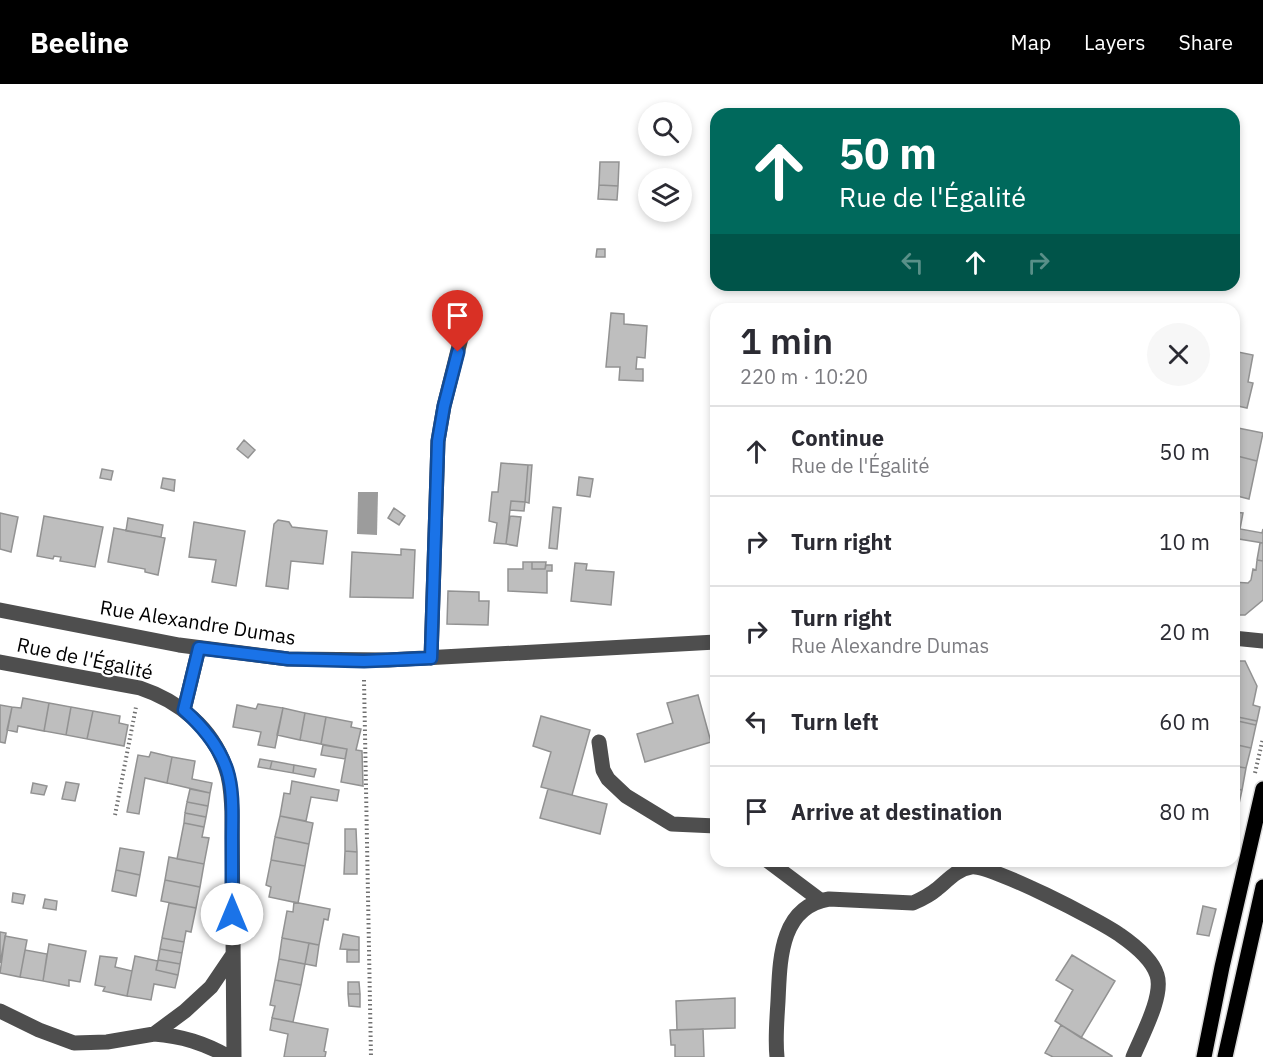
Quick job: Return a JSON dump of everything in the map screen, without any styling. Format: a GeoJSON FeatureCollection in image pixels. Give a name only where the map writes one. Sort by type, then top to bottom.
{"type":"FeatureCollection","features":[{"type":"Feature","properties":{"kind":"main road"},"geometry":{"type":"LineString","coordinates":[[1204,1057],[1263,789]]}},
{"type":"Feature","properties":{"kind":"main road"},"geometry":{"type":"LineString","coordinates":[[1225,1057],[1263,887]]}},
{"type":"Feature","properties":{"kind":"street"},"geometry":{"type":"LineString","coordinates":[[431,658],[438,441],[444,406],[462,334]]}},
{"type":"Feature","properties":{"kind":"street","name":"Rue Alexandre Dumas"},"geometry":{"type":"LineString","coordinates":[[0,610],[199,648],[288,659],[364,661],[710,642]]}},
{"type":"Feature","properties":{"kind":"street"},"geometry":{"type":"LineString","coordinates":[[1240,639],[1263,641]]}},
{"type":"Feature","properties":{"kind":"street"},"geometry":{"type":"LineString","coordinates":[[184,710],[199,648]]}},
{"type":"Feature","properties":{"kind":"street","name":"Rue de l'Égalité"},"geometry":{"type":"LineString","coordinates":[[0,662],[140,688],[167,699],[196,721],[221,756],[230,782],[232,811],[232,1057]]}},
{"type":"Feature","properties":{"kind":"street"},"geometry":{"type":"LineString","coordinates":[[599,742],[603,770],[608,779],[626,796],[672,824],[710,826]]}},
{"type":"Feature","properties":{"kind":"street"},"geometry":{"type":"LineString","coordinates":[[776,867],[820,900]]}},
{"type":"Feature","properties":{"kind":"street"},"geometry":{"type":"LineString","coordinates":[[950,867],[955,874]]}},
{"type":"Feature","properties":{"kind":"street"},"geometry":{"type":"LineString","coordinates":[[777,1057],[781,948],[792,924],[801,914],[820,900],[830,899],[913,903],[931,894],[955,874],[971,867]]}},
{"type":"Feature","properties":{"kind":"street"},"geometry":{"type":"LineString","coordinates":[[977,867],[993,871],[1109,927],[1127,939],[1147,959],[1157,974],[1158,992],[1133,1057]]}},
{"type":"Feature","properties":{"kind":"street"},"geometry":{"type":"LineString","coordinates":[[154,1034],[205,993],[221,975],[232,956]]}},
{"type":"Feature","properties":{"kind":"street"},"geometry":{"type":"LineString","coordinates":[[0,1011],[46,1033],[74,1043],[107,1042],[154,1034],[186,1038],[208,1045],[232,1057]]}},
{"type":"Feature","properties":{"kind":"path"},"geometry":{"type":"LineString","coordinates":[[364,661],[371,1057]]}},
{"type":"Feature","properties":{"kind":"path"},"geometry":{"type":"LineString","coordinates":[[115,815],[140,688]]}},
{"type":"Feature","properties":{"kind":"shaded area"},"geometry":{"type":"Polygon","coordinates":[[[358,492],[378,492],[377,535],[357,534],[358,492]]]}},
{"type":"Feature","properties":{"kind":"building"},"geometry":{"type":"Polygon","coordinates":[[[600,162],[619,162],[618,186],[599,185],[600,162]]]}},
{"type":"Feature","properties":{"kind":"building"},"geometry":{"type":"Polygon","coordinates":[[[599,185],[618,186],[617,200],[598,199],[599,185]]]}},
{"type":"Feature","properties":{"kind":"building"},"geometry":{"type":"Polygon","coordinates":[[[597,249],[605,249],[605,257],[596,257],[597,249]]]}},
{"type":"Feature","properties":{"kind":"building"},"geometry":{"type":"Polygon","coordinates":[[[611,313],[624,314],[624,324],[647,326],[645,358],[637,357],[636,369],[643,369],[643,381],[619,380],[620,367],[606,367],[611,313]]]}},
{"type":"Feature","properties":{"kind":"building"},"geometry":{"type":"Polygon","coordinates":[[[1240,352],[1253,355],[1248,382],[1253,383],[1247,408],[1240,406],[1240,352]]]}},
{"type":"Feature","properties":{"kind":"building"},"geometry":{"type":"Polygon","coordinates":[[[1240,428],[1263,433],[1257,461],[1240,457],[1240,428]]]}},
{"type":"Feature","properties":{"kind":"building"},"geometry":{"type":"Polygon","coordinates":[[[244,440],[255,450],[248,458],[237,449],[244,440]]]}},
{"type":"Feature","properties":{"kind":"building"},"geometry":{"type":"Polygon","coordinates":[[[1240,457],[1257,461],[1249,499],[1240,497],[1240,457]]]}},
{"type":"Feature","properties":{"kind":"building"},"geometry":{"type":"Polygon","coordinates":[[[501,463],[528,465],[525,502],[511,501],[506,544],[494,543],[497,523],[489,521],[492,492],[498,492],[501,463]]]}},
{"type":"Feature","properties":{"kind":"building"},"geometry":{"type":"Polygon","coordinates":[[[528,465],[532,465],[529,503],[525,502],[528,465]]]}},
{"type":"Feature","properties":{"kind":"building"},"geometry":{"type":"Polygon","coordinates":[[[102,469],[113,471],[111,480],[100,478],[102,469]]]}},
{"type":"Feature","properties":{"kind":"building"},"geometry":{"type":"Polygon","coordinates":[[[579,477],[593,479],[590,497],[577,495],[579,477]]]}},
{"type":"Feature","properties":{"kind":"building"},"geometry":{"type":"Polygon","coordinates":[[[163,478],[175,480],[174,491],[161,488],[163,478]]]}},
{"type":"Feature","properties":{"kind":"building"},"geometry":{"type":"Polygon","coordinates":[[[511,501],[525,502],[524,511],[510,510],[511,501]]]}},
{"type":"Feature","properties":{"kind":"building"},"geometry":{"type":"Polygon","coordinates":[[[553,507],[561,508],[557,549],[549,548],[553,507]]]}},
{"type":"Feature","properties":{"kind":"building"},"geometry":{"type":"Polygon","coordinates":[[[394,508],[405,516],[399,525],[388,518],[394,508]]]}},
{"type":"Feature","properties":{"kind":"building"},"geometry":{"type":"Polygon","coordinates":[[[0,513],[18,517],[11,552],[0,549],[0,513]]]}},
{"type":"Feature","properties":{"kind":"building"},"geometry":{"type":"Polygon","coordinates":[[[1240,513],[1243,513],[1240,529],[1240,513]]]}},
{"type":"Feature","properties":{"kind":"building"},"geometry":{"type":"Polygon","coordinates":[[[44,516],[103,527],[95,567],[60,561],[61,557],[54,556],[53,559],[37,556],[44,516]]]}},
{"type":"Feature","properties":{"kind":"building"},"geometry":{"type":"Polygon","coordinates":[[[510,516],[521,517],[517,546],[506,544],[510,516]]]}},
{"type":"Feature","properties":{"kind":"building"},"geometry":{"type":"Polygon","coordinates":[[[128,518],[163,525],[161,537],[126,531],[128,518]]]}},
{"type":"Feature","properties":{"kind":"building"},"geometry":{"type":"Polygon","coordinates":[[[278,520],[289,522],[292,527],[327,531],[323,564],[291,561],[288,589],[266,586],[274,524],[278,520]]]}},
{"type":"Feature","properties":{"kind":"building"},"geometry":{"type":"Polygon","coordinates":[[[194,522],[245,531],[236,586],[212,582],[216,560],[189,557],[194,522]]]}},
{"type":"Feature","properties":{"kind":"building"},"geometry":{"type":"Polygon","coordinates":[[[114,528],[165,538],[158,575],[145,572],[145,569],[108,562],[114,528]]]}},
{"type":"Feature","properties":{"kind":"building"},"geometry":{"type":"Polygon","coordinates":[[[1240,529],[1262,533],[1263,529],[1263,543],[1240,539],[1240,529]]]}},
{"type":"Feature","properties":{"kind":"building"},"geometry":{"type":"Polygon","coordinates":[[[1260,543],[1263,543],[1263,561],[1257,560],[1260,543]]]}},
{"type":"Feature","properties":{"kind":"building"},"geometry":{"type":"Polygon","coordinates":[[[401,549],[415,550],[413,598],[350,597],[352,552],[401,555],[401,549]]]}},
{"type":"Feature","properties":{"kind":"building"},"geometry":{"type":"Polygon","coordinates":[[[1257,560],[1263,561],[1263,600],[1245,615],[1240,615],[1240,582],[1248,583],[1251,580],[1253,569],[1256,570],[1257,560]]]}},
{"type":"Feature","properties":{"kind":"building"},"geometry":{"type":"Polygon","coordinates":[[[523,562],[532,562],[532,569],[545,569],[546,565],[552,565],[552,571],[547,571],[547,593],[508,591],[508,569],[523,569],[523,562]]]}},
{"type":"Feature","properties":{"kind":"building"},"geometry":{"type":"Polygon","coordinates":[[[532,562],[546,562],[545,569],[532,569],[532,562]]]}},
{"type":"Feature","properties":{"kind":"building"},"geometry":{"type":"Polygon","coordinates":[[[575,563],[587,564],[586,570],[614,572],[611,605],[571,601],[575,563]]]}},
{"type":"Feature","properties":{"kind":"building"},"geometry":{"type":"Polygon","coordinates":[[[448,591],[479,592],[479,601],[489,601],[488,625],[447,624],[448,591]]]}},
{"type":"Feature","properties":{"kind":"building"},"geometry":{"type":"Polygon","coordinates":[[[1240,661],[1245,661],[1257,686],[1253,705],[1260,707],[1257,721],[1240,717],[1240,661]]]}},
{"type":"Feature","properties":{"kind":"building"},"geometry":{"type":"Polygon","coordinates":[[[698,695],[710,742],[645,762],[637,734],[673,723],[667,703],[698,695]]]}},
{"type":"Feature","properties":{"kind":"building"},"geometry":{"type":"Polygon","coordinates":[[[23,698],[49,703],[44,731],[18,726],[17,732],[7,730],[12,707],[21,708],[23,698]]]}},
{"type":"Feature","properties":{"kind":"building"},"geometry":{"type":"Polygon","coordinates":[[[49,703],[71,707],[66,735],[44,731],[49,703]]]}},
{"type":"Feature","properties":{"kind":"building"},"geometry":{"type":"Polygon","coordinates":[[[258,704],[283,708],[275,748],[258,745],[261,732],[233,727],[237,705],[256,709],[258,704]]]}},
{"type":"Feature","properties":{"kind":"building"},"geometry":{"type":"Polygon","coordinates":[[[0,705],[12,707],[5,743],[0,742],[0,705]]]}},
{"type":"Feature","properties":{"kind":"building"},"geometry":{"type":"Polygon","coordinates":[[[71,707],[93,711],[87,739],[66,735],[71,707]]]}},
{"type":"Feature","properties":{"kind":"building"},"geometry":{"type":"Polygon","coordinates":[[[283,708],[305,713],[300,740],[277,735],[283,708]]]}},
{"type":"Feature","properties":{"kind":"building"},"geometry":{"type":"Polygon","coordinates":[[[93,711],[120,716],[119,723],[128,725],[124,746],[87,739],[93,711]]]}},
{"type":"Feature","properties":{"kind":"building"},"geometry":{"type":"Polygon","coordinates":[[[305,713],[326,717],[321,744],[300,740],[305,713]]]}},
{"type":"Feature","properties":{"kind":"building"},"geometry":{"type":"Polygon","coordinates":[[[541,716],[590,730],[572,795],[541,787],[551,752],[533,746],[541,716]]]}},
{"type":"Feature","properties":{"kind":"building"},"geometry":{"type":"Polygon","coordinates":[[[326,717],[352,722],[351,727],[361,729],[356,750],[362,751],[363,786],[341,782],[347,749],[321,744],[326,717]]]}},
{"type":"Feature","properties":{"kind":"building"},"geometry":{"type":"Polygon","coordinates":[[[1240,717],[1257,721],[1256,725],[1240,722],[1240,717]]]}},
{"type":"Feature","properties":{"kind":"building"},"geometry":{"type":"Polygon","coordinates":[[[1240,722],[1256,725],[1251,748],[1240,746],[1240,722]]]}},
{"type":"Feature","properties":{"kind":"building"},"geometry":{"type":"Polygon","coordinates":[[[323,745],[347,749],[345,759],[321,755],[323,745]]]}},
{"type":"Feature","properties":{"kind":"building"},"geometry":{"type":"Polygon","coordinates":[[[1240,746],[1251,748],[1246,768],[1240,767],[1240,746]]]}},
{"type":"Feature","properties":{"kind":"building"},"geometry":{"type":"Polygon","coordinates":[[[151,752],[172,757],[167,783],[145,778],[139,814],[127,812],[138,755],[149,757],[151,752]]]}},
{"type":"Feature","properties":{"kind":"building"},"geometry":{"type":"Polygon","coordinates":[[[172,757],[195,761],[192,779],[212,783],[210,793],[167,783],[172,757]]]}},
{"type":"Feature","properties":{"kind":"building"},"geometry":{"type":"Polygon","coordinates":[[[260,759],[272,761],[270,769],[258,767],[260,759]]]}},
{"type":"Feature","properties":{"kind":"building"},"geometry":{"type":"Polygon","coordinates":[[[272,761],[294,765],[293,773],[270,769],[272,761]]]}},
{"type":"Feature","properties":{"kind":"building"},"geometry":{"type":"Polygon","coordinates":[[[294,765],[316,769],[314,777],[293,773],[294,765]]]}},
{"type":"Feature","properties":{"kind":"building"},"geometry":{"type":"Polygon","coordinates":[[[1240,767],[1246,768],[1242,790],[1240,790],[1240,767]]]}},
{"type":"Feature","properties":{"kind":"building"},"geometry":{"type":"Polygon","coordinates":[[[292,781],[339,790],[337,801],[311,797],[306,821],[280,816],[284,793],[290,794],[292,781]]]}},
{"type":"Feature","properties":{"kind":"building"},"geometry":{"type":"Polygon","coordinates":[[[66,782],[79,784],[75,801],[62,799],[66,782]]]}},
{"type":"Feature","properties":{"kind":"building"},"geometry":{"type":"Polygon","coordinates":[[[33,783],[47,786],[44,795],[31,793],[33,783]]]}},
{"type":"Feature","properties":{"kind":"building"},"geometry":{"type":"Polygon","coordinates":[[[190,789],[210,793],[208,806],[187,802],[190,789]]]}},
{"type":"Feature","properties":{"kind":"building"},"geometry":{"type":"Polygon","coordinates":[[[548,789],[607,804],[600,834],[540,818],[548,789]]]}},
{"type":"Feature","properties":{"kind":"building"},"geometry":{"type":"Polygon","coordinates":[[[187,802],[208,806],[206,817],[185,813],[187,802]]]}},
{"type":"Feature","properties":{"kind":"building"},"geometry":{"type":"Polygon","coordinates":[[[185,813],[206,817],[204,827],[184,823],[185,813]]]}},
{"type":"Feature","properties":{"kind":"building"},"geometry":{"type":"Polygon","coordinates":[[[280,816],[313,823],[309,844],[275,837],[280,816]]]}},
{"type":"Feature","properties":{"kind":"building"},"geometry":{"type":"Polygon","coordinates":[[[184,823],[204,827],[202,837],[209,838],[204,864],[177,859],[184,823]]]}},
{"type":"Feature","properties":{"kind":"building"},"geometry":{"type":"Polygon","coordinates":[[[345,829],[356,829],[357,852],[345,851],[345,829]]]}},
{"type":"Feature","properties":{"kind":"building"},"geometry":{"type":"Polygon","coordinates":[[[275,837],[309,844],[305,866],[271,860],[275,837]]]}},
{"type":"Feature","properties":{"kind":"building"},"geometry":{"type":"Polygon","coordinates":[[[120,848],[144,852],[140,875],[116,870],[120,848]]]}},
{"type":"Feature","properties":{"kind":"building"},"geometry":{"type":"Polygon","coordinates":[[[345,851],[357,852],[357,874],[344,874],[345,851]]]}},
{"type":"Feature","properties":{"kind":"building"},"geometry":{"type":"Polygon","coordinates":[[[169,857],[204,864],[200,887],[165,880],[169,857]]]}},
{"type":"Feature","properties":{"kind":"building"},"geometry":{"type":"Polygon","coordinates":[[[271,860],[305,866],[298,903],[269,897],[271,887],[266,885],[271,860]]]}},
{"type":"Feature","properties":{"kind":"building"},"geometry":{"type":"Polygon","coordinates":[[[116,870],[140,875],[136,896],[112,891],[116,870]]]}},
{"type":"Feature","properties":{"kind":"building"},"geometry":{"type":"Polygon","coordinates":[[[165,880],[200,887],[196,908],[161,901],[165,880]]]}},
{"type":"Feature","properties":{"kind":"building"},"geometry":{"type":"Polygon","coordinates":[[[13,893],[25,895],[23,904],[12,902],[13,893]]]}},
{"type":"Feature","properties":{"kind":"building"},"geometry":{"type":"Polygon","coordinates":[[[45,899],[57,901],[56,910],[43,908],[45,899]]]}},
{"type":"Feature","properties":{"kind":"building"},"geometry":{"type":"Polygon","coordinates":[[[294,902],[330,909],[328,920],[324,919],[319,945],[282,938],[287,911],[293,912],[294,902]]]}},
{"type":"Feature","properties":{"kind":"building"},"geometry":{"type":"Polygon","coordinates":[[[169,903],[196,908],[191,932],[186,931],[184,942],[162,938],[169,903]]]}},
{"type":"Feature","properties":{"kind":"building"},"geometry":{"type":"Polygon","coordinates":[[[1203,906],[1216,909],[1209,936],[1197,934],[1203,906]]]}},
{"type":"Feature","properties":{"kind":"building"},"geometry":{"type":"Polygon","coordinates":[[[0,932],[6,933],[0,963],[0,932]]]}},
{"type":"Feature","properties":{"kind":"building"},"geometry":{"type":"Polygon","coordinates":[[[343,934],[359,937],[359,950],[340,949],[343,934]]]}},
{"type":"Feature","properties":{"kind":"building"},"geometry":{"type":"Polygon","coordinates":[[[5,936],[27,940],[20,977],[0,973],[5,936]]]}},
{"type":"Feature","properties":{"kind":"building"},"geometry":{"type":"Polygon","coordinates":[[[162,938],[184,942],[182,953],[160,949],[162,938]]]}},
{"type":"Feature","properties":{"kind":"building"},"geometry":{"type":"Polygon","coordinates":[[[282,938],[309,943],[305,964],[279,959],[282,938]]]}},
{"type":"Feature","properties":{"kind":"building"},"geometry":{"type":"Polygon","coordinates":[[[309,943],[319,945],[316,966],[305,964],[309,943]]]}},
{"type":"Feature","properties":{"kind":"building"},"geometry":{"type":"Polygon","coordinates":[[[49,944],[86,951],[80,982],[69,980],[69,986],[43,981],[49,944]]]}},
{"type":"Feature","properties":{"kind":"building"},"geometry":{"type":"Polygon","coordinates":[[[160,949],[182,953],[180,964],[158,960],[160,949]]]}},
{"type":"Feature","properties":{"kind":"building"},"geometry":{"type":"Polygon","coordinates":[[[25,950],[47,954],[43,981],[20,977],[25,950]]]}},
{"type":"Feature","properties":{"kind":"building"},"geometry":{"type":"Polygon","coordinates":[[[347,950],[359,950],[359,962],[347,962],[347,950]]]}},
{"type":"Feature","properties":{"kind":"building"},"geometry":{"type":"Polygon","coordinates":[[[1072,955],[1115,981],[1081,1038],[1055,1021],[1073,990],[1056,980],[1072,955]]]}},
{"type":"Feature","properties":{"kind":"building"},"geometry":{"type":"Polygon","coordinates":[[[100,956],[117,958],[115,967],[132,971],[127,996],[103,991],[105,987],[95,985],[100,956]]]}},
{"type":"Feature","properties":{"kind":"building"},"geometry":{"type":"Polygon","coordinates":[[[135,956],[158,961],[156,970],[178,975],[175,988],[154,984],[151,1000],[127,996],[135,956]]]}},
{"type":"Feature","properties":{"kind":"building"},"geometry":{"type":"Polygon","coordinates":[[[279,959],[305,964],[301,985],[275,980],[279,959]]]}},
{"type":"Feature","properties":{"kind":"building"},"geometry":{"type":"Polygon","coordinates":[[[158,960],[180,964],[178,975],[156,970],[158,960]]]}},
{"type":"Feature","properties":{"kind":"building"},"geometry":{"type":"Polygon","coordinates":[[[275,980],[301,985],[293,1022],[272,1018],[275,1006],[270,1005],[275,980]]]}},
{"type":"Feature","properties":{"kind":"building"},"geometry":{"type":"Polygon","coordinates":[[[348,982],[359,982],[360,994],[348,994],[348,982]]]}},
{"type":"Feature","properties":{"kind":"building"},"geometry":{"type":"Polygon","coordinates":[[[348,994],[360,994],[360,1007],[349,1006],[348,994]]]}},
{"type":"Feature","properties":{"kind":"building"},"geometry":{"type":"Polygon","coordinates":[[[735,998],[735,1028],[677,1030],[676,1001],[735,998]]]}},
{"type":"Feature","properties":{"kind":"building"},"geometry":{"type":"Polygon","coordinates":[[[272,1018],[328,1029],[325,1057],[284,1057],[288,1034],[270,1030],[272,1018]]]}},
{"type":"Feature","properties":{"kind":"building"},"geometry":{"type":"Polygon","coordinates":[[[1061,1025],[1112,1057],[1053,1057],[1045,1053],[1061,1025]]]}},
{"type":"Feature","properties":{"kind":"building"},"geometry":{"type":"Polygon","coordinates":[[[703,1029],[704,1057],[675,1057],[675,1045],[671,1045],[670,1030],[703,1029]]]}},
{"type":"Feature","properties":{"kind":"route"},"geometry":{"type":"LineString","coordinates":[[232,914],[230,782],[221,756],[205,731],[184,710],[199,648],[288,659],[364,661],[431,658],[438,441],[444,406],[458,352]]}}]}
